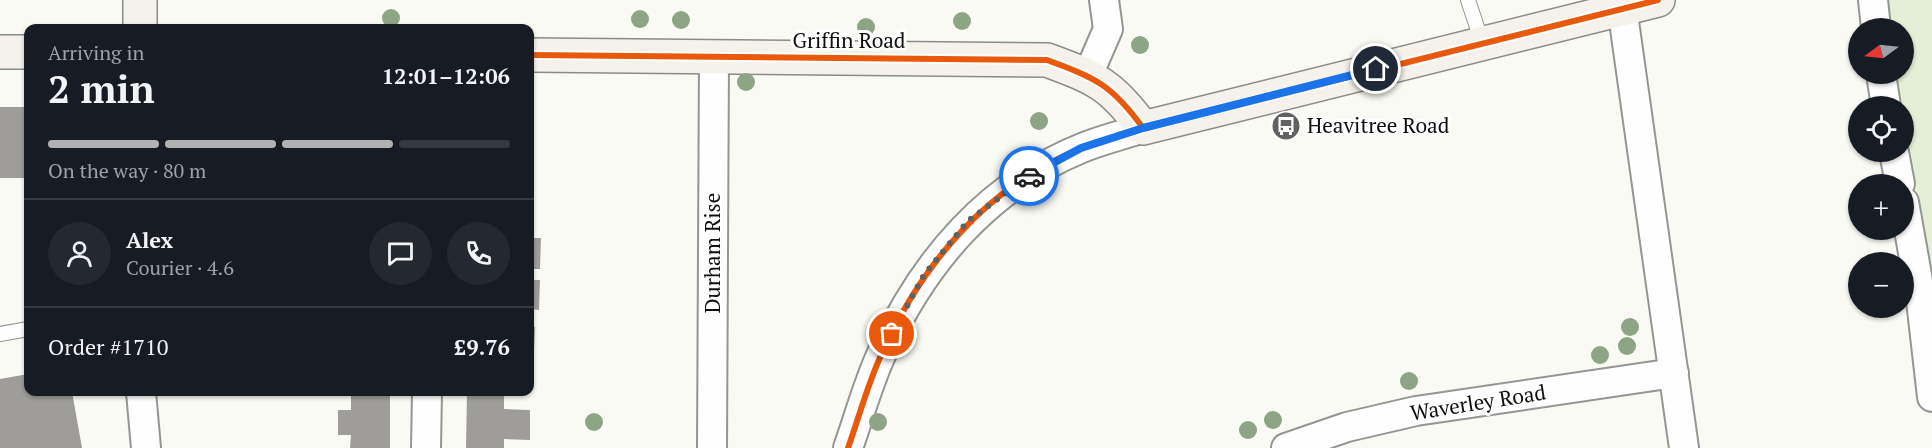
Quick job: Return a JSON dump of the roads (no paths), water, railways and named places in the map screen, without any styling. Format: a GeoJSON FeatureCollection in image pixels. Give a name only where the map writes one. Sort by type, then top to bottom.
{"type":"FeatureCollection","features":[{"type":"Feature","properties":{"kind":"street"},"geometry":{"type":"LineString","coordinates":[[140,0],[140,24]]}},
{"type":"Feature","properties":{"kind":"street"},"geometry":{"type":"LineString","coordinates":[[1088,75],[1108,28],[1104,0]]}},
{"type":"Feature","properties":{"kind":"street"},"geometry":{"type":"LineString","coordinates":[[848,448],[882,353],[924,275],[968,221],[1031,175],[1081,148],[1143,128],[1622,4],[1658,0]]}},
{"type":"Feature","properties":{"kind":"street"},"geometry":{"type":"LineString","coordinates":[[1873,0],[1875,18]]}},
{"type":"Feature","properties":{"kind":"street"},"geometry":{"type":"LineString","coordinates":[[1622,4],[1684,448]]}},
{"type":"Feature","properties":{"kind":"street"},"geometry":{"type":"LineString","coordinates":[[0,52],[24,52]]}},
{"type":"Feature","properties":{"kind":"street","name":"Griffin Road"},"geometry":{"type":"LineString","coordinates":[[534,56],[1047,60],[1088,75],[1122,98],[1143,128]]}},
{"type":"Feature","properties":{"kind":"street","name":"Durham Rise"},"geometry":{"type":"LineString","coordinates":[[712,448],[714,58]]}},
{"type":"Feature","properties":{"kind":"street"},"geometry":{"type":"LineString","coordinates":[[1911,240],[1920,292],[1932,397]]}},
{"type":"Feature","properties":{"kind":"street","name":"Waverley Road"},"geometry":{"type":"LineString","coordinates":[[1286,448],[1347,427],[1416,411],[1674,373]]}},
{"type":"Feature","properties":{"kind":"street"},"geometry":{"type":"LineString","coordinates":[[141,396],[146,448]]}},
{"type":"Feature","properties":{"kind":"street"},"geometry":{"type":"LineString","coordinates":[[426,448],[427,396]]}},
{"type":"Feature","properties":{"kind":"lane"},"geometry":{"type":"LineString","coordinates":[[1468,0],[1482,42]]}},
{"type":"Feature","properties":{"kind":"lane"},"geometry":{"type":"LineString","coordinates":[[0,334],[24,330]]}},
{"type":"Feature","properties":{"kind":"place","name":"Heavitree Road"},"geometry":{"type":"Point","coordinates":[1286,126]}}]}
